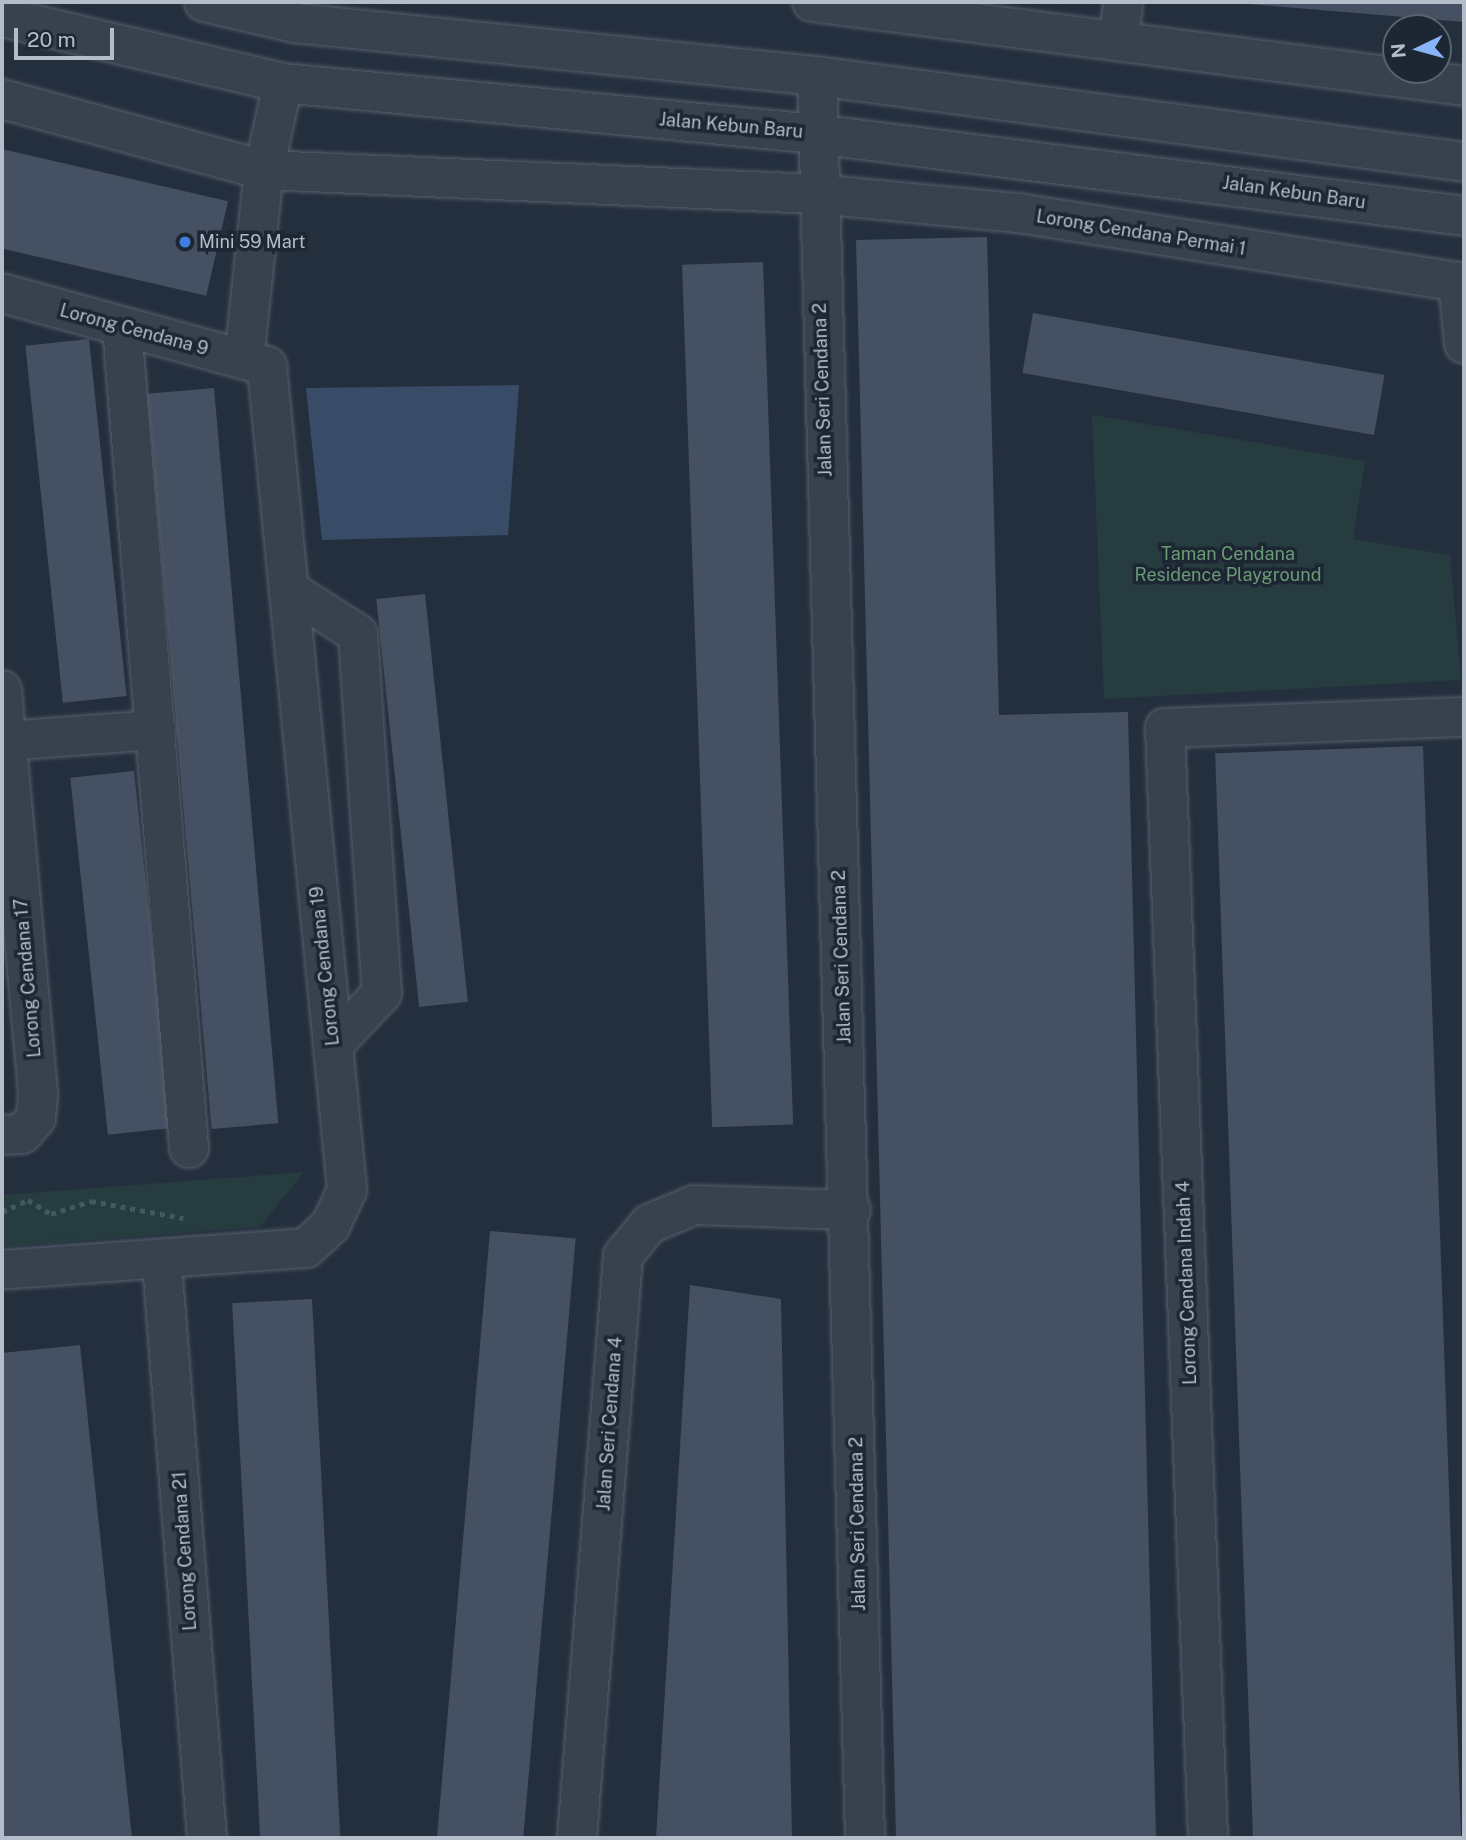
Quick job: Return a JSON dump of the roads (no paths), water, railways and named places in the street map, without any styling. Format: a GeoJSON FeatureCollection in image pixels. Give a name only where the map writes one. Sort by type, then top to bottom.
{"type":"FeatureCollection","features":[{"type":"Feature","properties":{"kind":"street"},"geometry":{"type":"LineString","coordinates":[[204,2],[295,23],[817,76],[1464,162]]}},
{"type":"Feature","properties":{"kind":"street"},"geometry":{"type":"LineString","coordinates":[[812,2],[1464,86]]}},
{"type":"Feature","properties":{"kind":"street"},"geometry":{"type":"LineString","coordinates":[[1119,41],[1124,2]]}},
{"type":"Feature","properties":{"kind":"street","name":"Jalan Kebun Baru"},"geometry":{"type":"LineString","coordinates":[[2,17],[283,83],[816,134],[1464,216]]}},
{"type":"Feature","properties":{"kind":"street","name":"Jalan Seri Cendana 2"},"geometry":{"type":"LineString","coordinates":[[817,76],[817,194],[851,1210],[865,1838]]}},
{"type":"Feature","properties":{"kind":"street","name":"Lorong Cendana 19"},"geometry":{"type":"LineString","coordinates":[[2,1270],[162,1263],[306,1248],[331,1225],[347,1189],[289,590],[256,363],[264,170],[283,83]]}},
{"type":"Feature","properties":{"kind":"street","name":"Lorong Cendana Permai 1"},"geometry":{"type":"LineString","coordinates":[[2,99],[264,170],[817,194],[1018,213],[1461,283]]}},
{"type":"Feature","properties":{"kind":"street"},"geometry":{"type":"LineString","coordinates":[[1461,283],[1464,344]]}},
{"type":"Feature","properties":{"kind":"street","name":"Lorong Cendana 9"},"geometry":{"type":"LineString","coordinates":[[2,293],[256,363]]}},
{"type":"Feature","properties":{"kind":"street"},"geometry":{"type":"LineString","coordinates":[[122,327],[157,730],[189,1148]]}},
{"type":"Feature","properties":{"kind":"street"},"geometry":{"type":"LineString","coordinates":[[289,590],[358,634],[382,993],[333,1045]]}},
{"type":"Feature","properties":{"kind":"street","name":"Lorong Cendana 17"},"geometry":{"type":"LineString","coordinates":[[2,690],[38,1095],[36,1118],[12,1135]]}},
{"type":"Feature","properties":{"kind":"street","name":"Lorong Cendana Indah 4"},"geometry":{"type":"LineString","coordinates":[[1208,1838],[1165,728],[1464,717]]}},
{"type":"Feature","properties":{"kind":"street"},"geometry":{"type":"LineString","coordinates":[[6,741],[157,730]]}},
{"type":"Feature","properties":{"kind":"street","name":"Jalan Seri Cendana 4"},"geometry":{"type":"LineString","coordinates":[[577,1838],[623,1256],[649,1224],[694,1205],[851,1210]]}},
{"type":"Feature","properties":{"kind":"street","name":"Lorong Cendana 21"},"geometry":{"type":"LineString","coordinates":[[162,1263],[207,1838]]}},
{"type":"Feature","properties":{"kind":"water"},"geometry":{"type":"Polygon","coordinates":[[[519,385],[508,535],[322,540],[306,388],[519,385]]]}},
{"type":"Feature","properties":{"kind":"place","name":"Mini 59 Mart"},"geometry":{"type":"Point","coordinates":[185,242]}},
{"type":"Feature","properties":{"kind":"park label","name":"Taman Cendana Residence Playground"},"geometry":{"type":"Point","coordinates":[1228,565]}}]}
